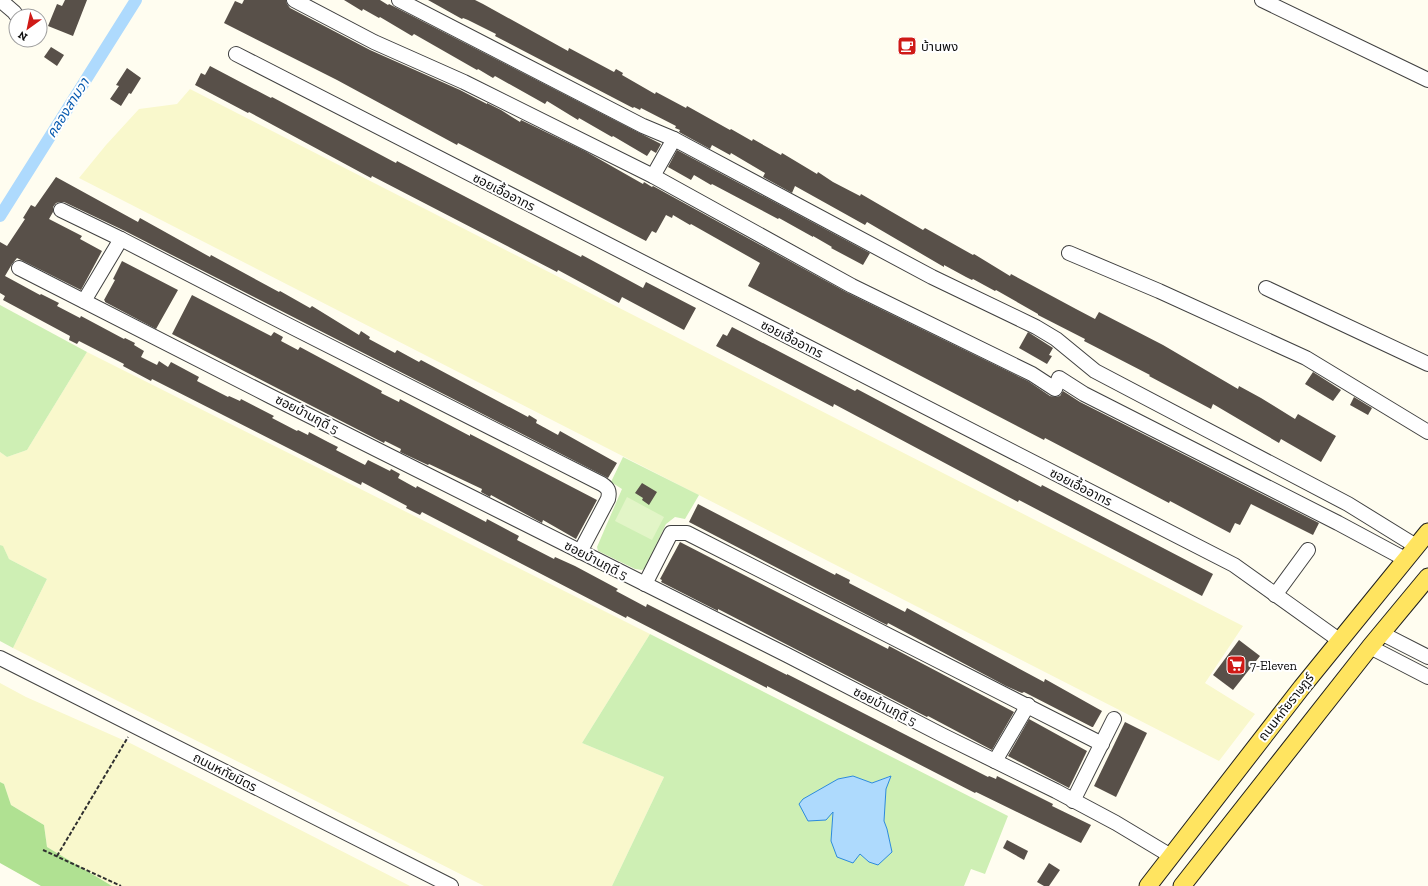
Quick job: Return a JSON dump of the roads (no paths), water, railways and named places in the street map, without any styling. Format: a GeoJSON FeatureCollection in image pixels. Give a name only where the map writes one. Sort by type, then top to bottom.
{"type":"FeatureCollection","features":[{"type":"Feature","properties":{"kind":"main road","name":"ถนนหทัยราษฎร์"},"geometry":{"type":"LineString","coordinates":[[1148,886],[1339,640],[1428,532]]}},
{"type":"Feature","properties":{"kind":"main road"},"geometry":{"type":"LineString","coordinates":[[1186,885],[1381,633],[1428,577]]}},
{"type":"Feature","properties":{"kind":"street"},"geometry":{"type":"LineString","coordinates":[[0,0],[9,8]]}},
{"type":"Feature","properties":{"kind":"street"},"geometry":{"type":"LineString","coordinates":[[294,0],[374,42],[464,82],[654,176],[852,286],[1032,374],[1055,388],[1059,378],[1084,394],[1206,455],[1405,559]]}},
{"type":"Feature","properties":{"kind":"street"},"geometry":{"type":"LineString","coordinates":[[399,0],[643,126],[674,139],[932,277],[1036,327],[1056,339],[1095,371],[1348,504],[1416,546]]}},
{"type":"Feature","properties":{"kind":"street"},"geometry":{"type":"LineString","coordinates":[[1262,0],[1428,80]]}},
{"type":"Feature","properties":{"kind":"street","name":"ซอยเอื้ออาทร"},"geometry":{"type":"LineString","coordinates":[[236,54],[1234,565],[1339,640]]}},
{"type":"Feature","properties":{"kind":"street"},"geometry":{"type":"LineString","coordinates":[[654,176],[674,139]]}},
{"type":"Feature","properties":{"kind":"street"},"geometry":{"type":"LineString","coordinates":[[61,210],[121,239],[607,487],[610,492],[608,499],[580,552]]}},
{"type":"Feature","properties":{"kind":"street"},"geometry":{"type":"LineString","coordinates":[[84,301],[121,239]]}},
{"type":"Feature","properties":{"kind":"street"},"geometry":{"type":"LineString","coordinates":[[1069,253],[1159,291],[1306,358],[1428,432]]}},
{"type":"Feature","properties":{"kind":"street","name":"ซอยบ้านฤดี 5"},"geometry":{"type":"LineString","coordinates":[[19,268],[995,761],[1116,823],[1171,856]]}},
{"type":"Feature","properties":{"kind":"street"},"geometry":{"type":"LineString","coordinates":[[1266,288],[1428,364]]}},
{"type":"Feature","properties":{"kind":"street"},"geometry":{"type":"LineString","coordinates":[[1084,394],[1083,386],[1087,377],[1095,371]]}},
{"type":"Feature","properties":{"kind":"street"},"geometry":{"type":"LineString","coordinates":[[1206,455],[1216,435]]}},
{"type":"Feature","properties":{"kind":"street"},"geometry":{"type":"LineString","coordinates":[[645,584],[672,533],[687,533],[1028,705],[1102,744]]}},
{"type":"Feature","properties":{"kind":"street"},"geometry":{"type":"LineString","coordinates":[[1275,595],[1308,550]]}},
{"type":"Feature","properties":{"kind":"street"},"geometry":{"type":"LineString","coordinates":[[1381,633],[1428,656]]}},
{"type":"Feature","properties":{"kind":"street"},"geometry":{"type":"LineString","coordinates":[[1370,647],[1428,677]]}},
{"type":"Feature","properties":{"kind":"street","name":"ถนนหทัยมิตร"},"geometry":{"type":"LineString","coordinates":[[0,658],[451,886]]}},
{"type":"Feature","properties":{"kind":"street"},"geometry":{"type":"LineString","coordinates":[[995,761],[1028,705]]}},
{"type":"Feature","properties":{"kind":"street"},"geometry":{"type":"LineString","coordinates":[[1073,801],[1114,719]]}},
{"type":"Feature","properties":{"kind":"water"},"geometry":{"type":"Polygon","coordinates":[[[853,776],[872,783],[891,776],[886,789],[884,821],[892,852],[878,865],[869,862],[860,854],[853,863],[837,857],[831,841],[833,812],[826,820],[808,821],[799,804],[803,799],[838,779],[853,776]]]}},
{"type":"Feature","properties":{"kind":"waterway","name":"คลองสามวา"},"geometry":{"type":"LineString","coordinates":[[0,216],[136,0]]}},
{"type":"Feature","properties":{"kind":"place","name":"บ้านพง"},"geometry":{"type":"Point","coordinates":[907,46]}},
{"type":"Feature","properties":{"kind":"place","name":"7-Eleven"},"geometry":{"type":"Point","coordinates":[1236,665]}}]}
